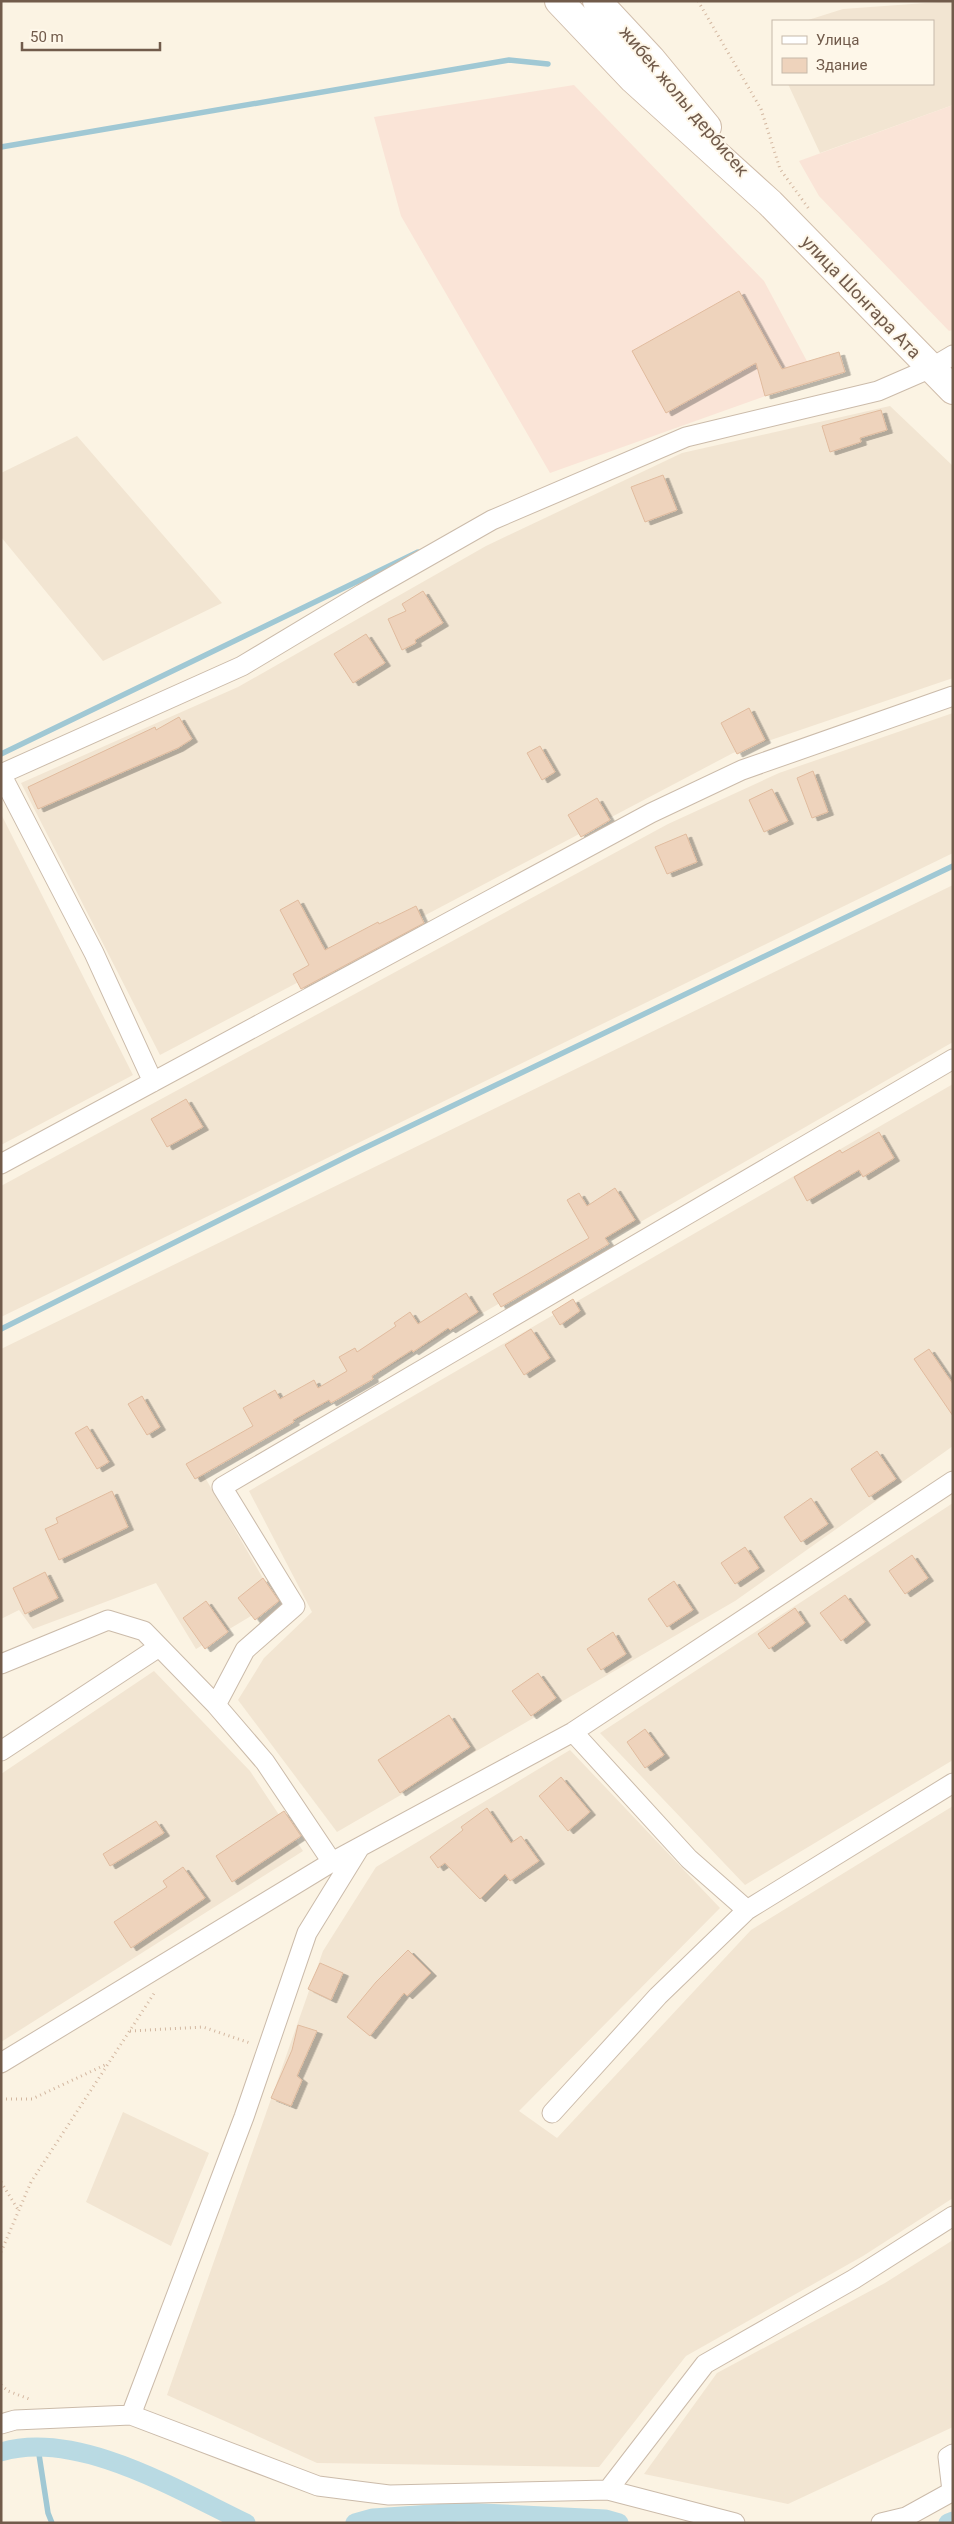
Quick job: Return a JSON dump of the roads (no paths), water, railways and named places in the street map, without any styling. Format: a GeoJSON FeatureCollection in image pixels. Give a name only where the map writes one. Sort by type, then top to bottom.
{"type":"FeatureCollection","features":[{"type":"Feature","properties":{"kind":"main road"},"geometry":{"type":"LineString","coordinates":[[559,1],[634,78],[770,203]]}},
{"type":"Feature","properties":{"kind":"main road","name":"жибек жолы дербисек"},"geometry":{"type":"LineString","coordinates":[[596,1],[650,58],[770,203]]}},
{"type":"Feature","properties":{"kind":"main road","name":"улица Шонгара Ата"},"geometry":{"type":"LineString","coordinates":[[770,203],[942,361],[953,390]]}},
{"type":"Feature","properties":{"kind":"street"},"geometry":{"type":"LineString","coordinates":[[153,1082],[94,952],[1,774],[242,666],[362,594],[492,520],[686,437],[878,390],[942,361]]}},
{"type":"Feature","properties":{"kind":"street"},"geometry":{"type":"LineString","coordinates":[[1,1164],[651,812],[742,770],[953,696]]}},
{"type":"Feature","properties":{"kind":"street"},"geometry":{"type":"LineString","coordinates":[[216,1705],[245,1650],[295,1606],[222,1487],[953,1059]]}},
{"type":"Feature","properties":{"kind":"street"},"geometry":{"type":"LineString","coordinates":[[1,2063],[332,1862],[573,1732],[953,1480]]}},
{"type":"Feature","properties":{"kind":"street"},"geometry":{"type":"LineString","coordinates":[[1,1664],[108,1620],[144,1631],[216,1705],[265,1762],[332,1862]]}},
{"type":"Feature","properties":{"kind":"street"},"geometry":{"type":"LineString","coordinates":[[1,1752],[159,1647]]}},
{"type":"Feature","properties":{"kind":"street"},"geometry":{"type":"LineString","coordinates":[[573,1732],[689,1859],[747,1910]]}},
{"type":"Feature","properties":{"kind":"street"},"geometry":{"type":"LineString","coordinates":[[552,2112],[658,1996],[747,1910],[953,1783]]}},
{"type":"Feature","properties":{"kind":"street"},"geometry":{"type":"LineString","coordinates":[[131,2415],[244,2117],[307,1933],[361,1846]]}},
{"type":"Feature","properties":{"kind":"street"},"geometry":{"type":"LineString","coordinates":[[608,2490],[705,2364],[854,2280],[953,2216]]}},
{"type":"Feature","properties":{"kind":"street"},"geometry":{"type":"LineString","coordinates":[[1,2424],[15,2420],[131,2415],[318,2486],[389,2495],[608,2490],[735,2523]]}},
{"type":"Feature","properties":{"kind":"street"},"geometry":{"type":"LineString","coordinates":[[881,2523],[906,2516],[952,2491],[948,2457],[953,2454]]}},
{"type":"Feature","properties":{"kind":"waterway"},"geometry":{"type":"LineString","coordinates":[[1,147],[509,60],[548,64]]}},
{"type":"Feature","properties":{"kind":"waterway"},"geometry":{"type":"LineString","coordinates":[[1,754],[418,552]]}},
{"type":"Feature","properties":{"kind":"waterway"},"geometry":{"type":"LineString","coordinates":[[1,1329],[354,1153],[953,866]]}},
{"type":"Feature","properties":{"kind":"waterway"},"geometry":{"type":"LineString","coordinates":[[1,2452],[31,2447],[62,2449],[94,2456],[159,2480],[246,2523]]}},
{"type":"Feature","properties":{"kind":"waterway"},"geometry":{"type":"LineString","coordinates":[[38,2448],[48,2513],[52,2523]]}},
{"type":"Feature","properties":{"kind":"waterway"},"geometry":{"type":"LineString","coordinates":[[355,2523],[373,2518],[461,2512],[605,2519],[619,2523]]}},
{"type":"Feature","properties":{"kind":"waterway"},"geometry":{"type":"LineString","coordinates":[[948,2523],[953,2521]]}}]}
